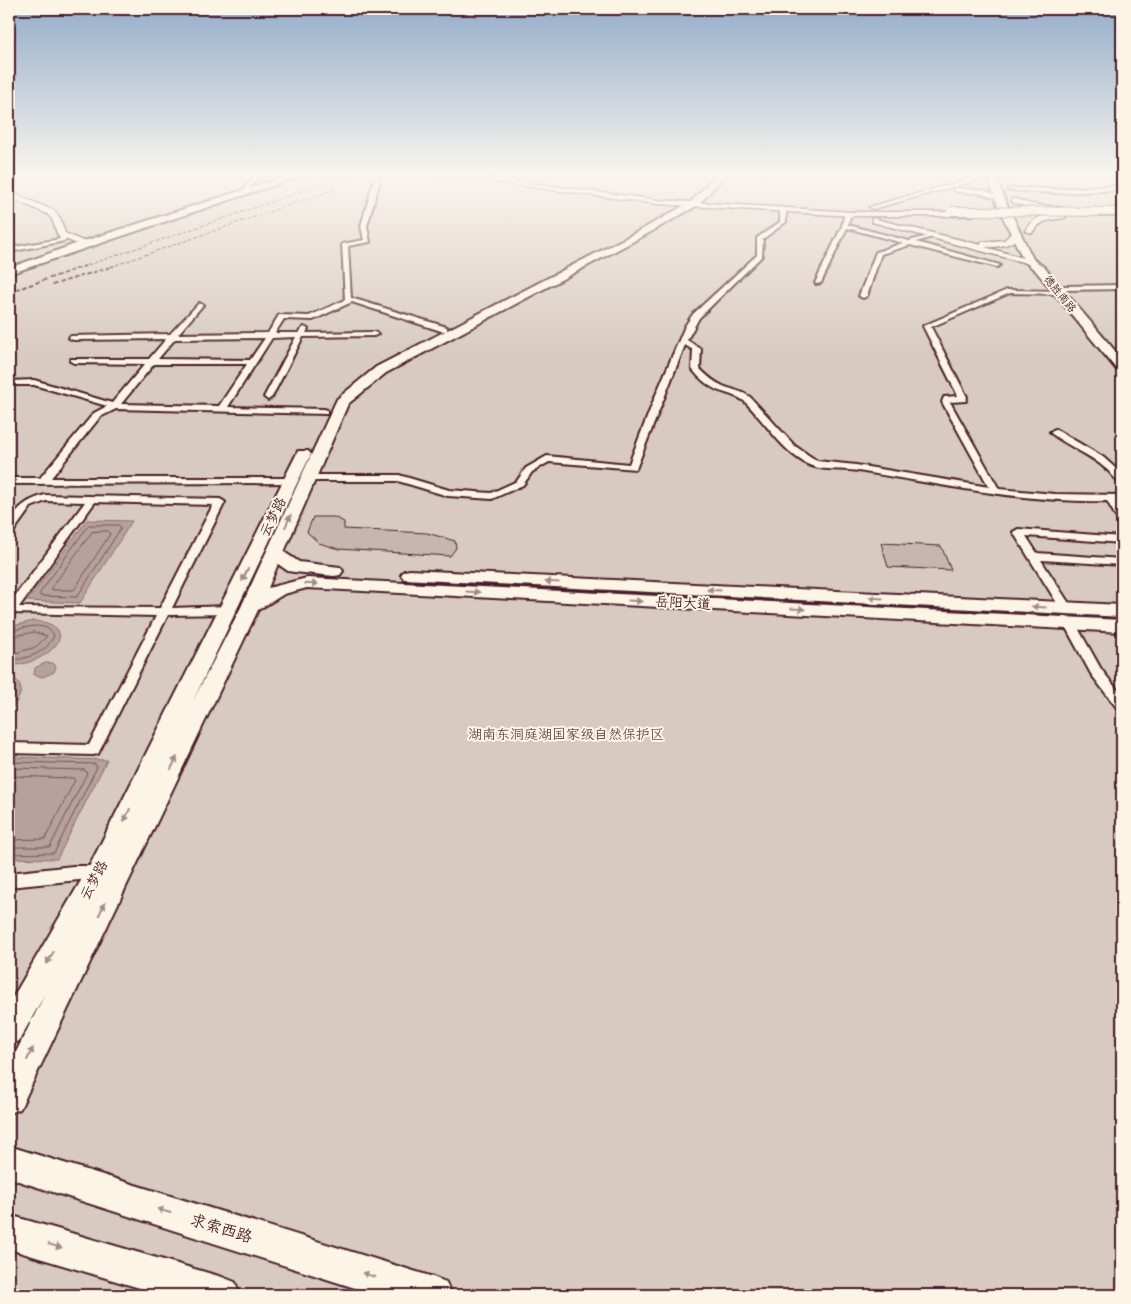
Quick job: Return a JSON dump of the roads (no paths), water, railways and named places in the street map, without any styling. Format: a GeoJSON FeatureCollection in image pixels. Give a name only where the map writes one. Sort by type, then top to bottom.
{"type":"FeatureCollection","features":[{"type":"Feature","properties":{"kind":"main road"},"geometry":{"type":"LineString","coordinates":[[61,234],[82,243]]}},
{"type":"Feature","properties":{"kind":"main road"},"geometry":{"type":"LineString","coordinates":[[9,271],[110,234]]}},
{"type":"Feature","properties":{"kind":"main road"},"geometry":{"type":"LineString","coordinates":[[9,266],[111,234]]}},
{"type":"Feature","properties":{"kind":"main road","name":"云梦路"},"geometry":{"type":"LineString","coordinates":[[9,1031],[99,872],[228,610],[299,480],[329,401],[370,368],[631,234]]}},
{"type":"Feature","properties":{"kind":"main road"},"geometry":{"type":"LineString","coordinates":[[9,1098],[250,607],[274,553],[299,480],[342,402],[381,370],[640,234]]}},
{"type":"Feature","properties":{"kind":"main road"},"geometry":{"type":"LineString","coordinates":[[929,234],[1030,260]]}},
{"type":"Feature","properties":{"kind":"main road"},"geometry":{"type":"LineString","coordinates":[[938,234],[980,243],[1009,241],[1017,234]]}},
{"type":"Feature","properties":{"kind":"main road","name":"德胜南路"},"geometry":{"type":"LineString","coordinates":[[1017,234],[1030,260],[1040,268],[1122,356]]}},
{"type":"Feature","properties":{"kind":"main road","name":"德胜南路"},"geometry":{"type":"LineString","coordinates":[[1045,261],[1061,290],[1122,367]]}},
{"type":"Feature","properties":{"kind":"main road","name":"岳阳大道"},"geometry":{"type":"LineString","coordinates":[[274,553],[294,567],[315,570],[1068,616],[1122,626]]}},
{"type":"Feature","properties":{"kind":"main road","name":"岳阳大道"},"geometry":{"type":"LineString","coordinates":[[250,607],[260,599],[281,588],[307,583],[1068,616],[1122,611]]}},
{"type":"Feature","properties":{"kind":"main road","name":"求索西路"},"geometry":{"type":"LineString","coordinates":[[9,1162],[433,1295]]}},
{"type":"Feature","properties":{"kind":"main road"},"geometry":{"type":"LineString","coordinates":[[9,1232],[222,1295]]}},
{"type":"Feature","properties":{"kind":"street"},"geometry":{"type":"LineString","coordinates":[[9,250],[55,243],[63,240],[61,234]]}},
{"type":"Feature","properties":{"kind":"street"},"geometry":{"type":"LineString","coordinates":[[350,300],[348,299],[345,244],[367,242],[365,234]]}},
{"type":"Feature","properties":{"kind":"street"},"geometry":{"type":"LineString","coordinates":[[9,481],[400,478],[448,493],[492,496],[520,483],[529,470],[547,459],[633,467],[659,397],[689,326],[696,316],[760,255],[760,238],[766,234]]}},
{"type":"Feature","properties":{"kind":"street"},"geometry":{"type":"LineString","coordinates":[[818,283],[841,234]]}},
{"type":"Feature","properties":{"kind":"street"},"geometry":{"type":"LineString","coordinates":[[875,234],[997,265]]}},
{"type":"Feature","properties":{"kind":"street"},"geometry":{"type":"LineString","coordinates":[[863,296],[878,253],[933,235]]}},
{"type":"Feature","properties":{"kind":"street"},"geometry":{"type":"LineString","coordinates":[[996,492],[946,402],[947,399],[963,399],[963,397],[927,326],[1014,290],[1122,287]]}},
{"type":"Feature","properties":{"kind":"street"},"geometry":{"type":"LineString","coordinates":[[221,410],[282,317],[310,318],[350,300],[444,330]]}},
{"type":"Feature","properties":{"kind":"street"},"geometry":{"type":"LineString","coordinates":[[43,481],[97,415],[114,406],[199,305]]}},
{"type":"Feature","properties":{"kind":"street"},"geometry":{"type":"LineString","coordinates":[[268,397],[310,318]]}},
{"type":"Feature","properties":{"kind":"street"},"geometry":{"type":"LineString","coordinates":[[73,338],[374,334]]}},
{"type":"Feature","properties":{"kind":"street"},"geometry":{"type":"LineString","coordinates":[[684,341],[697,349],[696,370],[704,378],[747,399],[802,457],[818,465],[853,468],[996,492],[1064,498],[1122,498]]}},
{"type":"Feature","properties":{"kind":"street"},"geometry":{"type":"LineString","coordinates":[[74,362],[254,362]]}},
{"type":"Feature","properties":{"kind":"street"},"geometry":{"type":"LineString","coordinates":[[9,383],[34,382],[114,406],[324,412]]}},
{"type":"Feature","properties":{"kind":"street"},"geometry":{"type":"LineString","coordinates":[[1055,432],[1075,447],[1099,458],[1122,480]]}},
{"type":"Feature","properties":{"kind":"street"},"geometry":{"type":"LineString","coordinates":[[9,530],[27,505],[45,498],[220,502],[93,750],[9,748]]}},
{"type":"Feature","properties":{"kind":"street"},"geometry":{"type":"LineString","coordinates":[[1110,498],[1122,512]]}},
{"type":"Feature","properties":{"kind":"street"},"geometry":{"type":"LineString","coordinates":[[1110,498],[1122,518]]}},
{"type":"Feature","properties":{"kind":"street"},"geometry":{"type":"LineString","coordinates":[[92,499],[10,610],[163,612],[228,610]]}},
{"type":"Feature","properties":{"kind":"street"},"geometry":{"type":"LineString","coordinates":[[1122,540],[1018,532],[1068,616],[1096,671],[1122,705]]}},
{"type":"Feature","properties":{"kind":"street"},"geometry":{"type":"LineString","coordinates":[[1034,556],[1122,562]]}},
{"type":"Feature","properties":{"kind":"street"},"geometry":{"type":"LineString","coordinates":[[9,880],[99,872]]}},
{"type":"Feature","properties":{"kind":"water"},"geometry":{"type":"Polygon","coordinates":[[[87,520],[132,521],[80,603],[27,601],[87,520]]]}},
{"type":"Feature","properties":{"kind":"water"},"geometry":{"type":"Polygon","coordinates":[[[33,621],[51,624],[56,628],[59,632],[57,644],[52,650],[39,658],[27,663],[9,666],[9,627],[33,621]]]}},
{"type":"Feature","properties":{"kind":"water"},"geometry":{"type":"Polygon","coordinates":[[[45,663],[52,663],[56,666],[54,672],[43,677],[34,675],[35,668],[45,663]]]}},
{"type":"Feature","properties":{"kind":"water"},"geometry":{"type":"Polygon","coordinates":[[[9,676],[19,683],[21,692],[17,701],[9,710],[9,676]]]}},
{"type":"Feature","properties":{"kind":"water"},"geometry":{"type":"Polygon","coordinates":[[[9,757],[107,760],[57,859],[9,858],[9,757]]]}},
{"type":"Feature","properties":{"kind":"railway"},"geometry":{"type":"LineString","coordinates":[[82,267],[178,234]]}},
{"type":"Feature","properties":{"kind":"railway"},"geometry":{"type":"LineString","coordinates":[[110,267],[206,234]]}},
{"type":"Feature","properties":{"kind":"railway"},"geometry":{"type":"LineString","coordinates":[[9,292],[85,266]]}},
{"type":"Feature","properties":{"kind":"railway"},"geometry":{"type":"LineString","coordinates":[[52,285],[114,266]]}},
{"type":"Feature","properties":{"kind":"park label","name":"湖南东洞庭湖国家级自然保护区"},"geometry":{"type":"Point","coordinates":[566,734]}}]}
